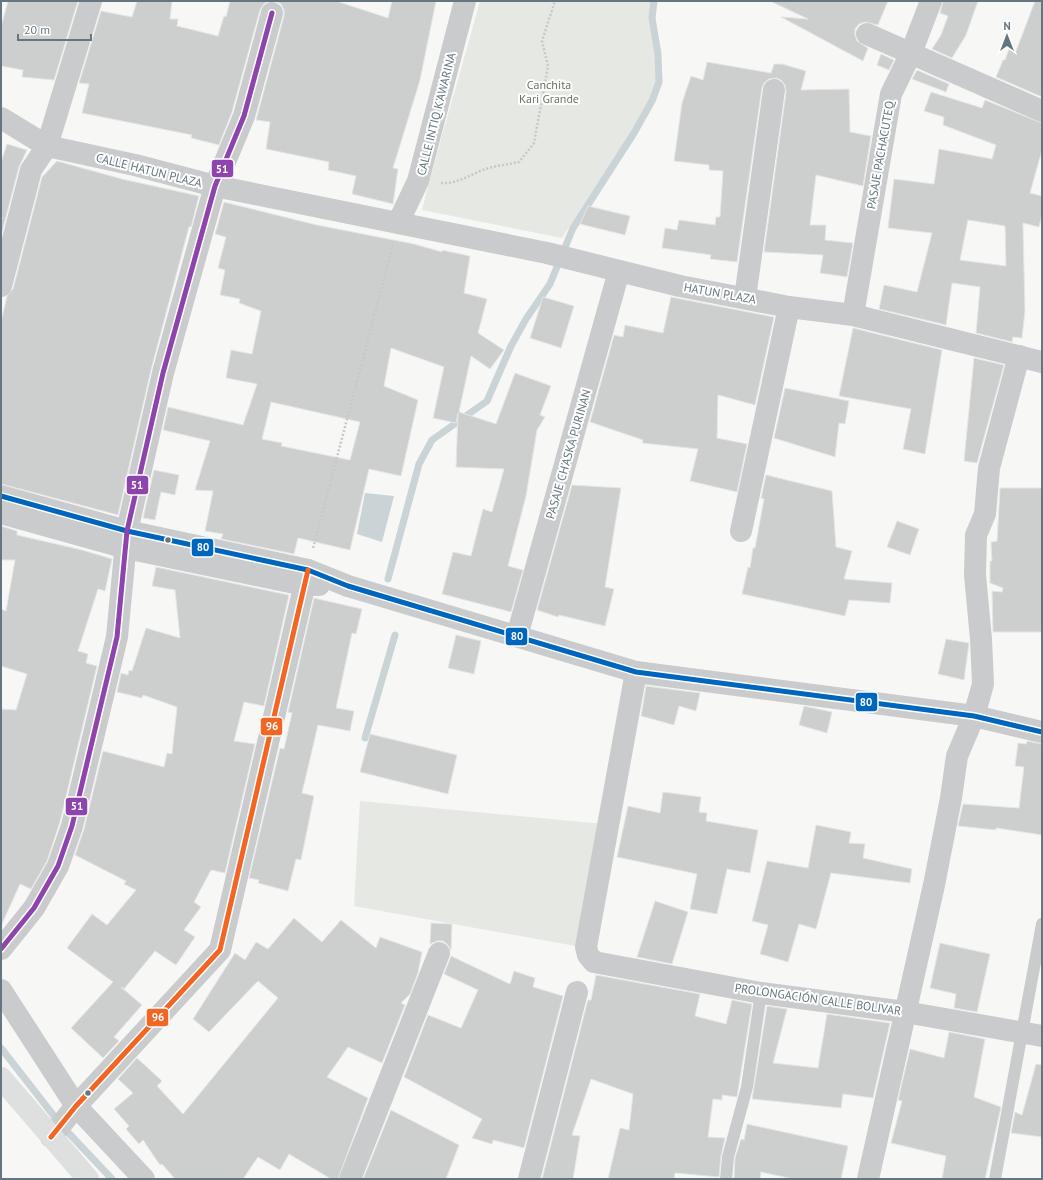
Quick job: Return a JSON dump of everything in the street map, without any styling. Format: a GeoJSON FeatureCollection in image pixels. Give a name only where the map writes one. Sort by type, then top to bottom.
{"type":"FeatureCollection","features":[{"type":"Feature","properties":{"kind":"main road"},"geometry":{"type":"LineString","coordinates":[[1,1078],[88,1179]]}},
{"type":"Feature","properties":{"kind":"street"},"geometry":{"type":"LineString","coordinates":[[1,286],[31,170],[47,146],[91,1]]}},
{"type":"Feature","properties":{"kind":"street","name":"CALLE INTIQ K'AWARINA"},"geometry":{"type":"LineString","coordinates":[[398,223],[418,181],[465,1]]}},
{"type":"Feature","properties":{"kind":"street","name":"PASAJE PACHACUTEQ"},"geometry":{"type":"LineString","coordinates":[[853,315],[891,94],[911,53],[931,1]]}},
{"type":"Feature","properties":{"kind":"street"},"geometry":{"type":"LineString","coordinates":[[1,949],[34,908],[58,866],[72,826],[117,637],[126,539],[163,373],[215,186],[244,116],[272,13]]}},
{"type":"Feature","properties":{"kind":"street"},"geometry":{"type":"LineString","coordinates":[[868,34],[1042,111]]}},
{"type":"Feature","properties":{"kind":"street"},"geometry":{"type":"LineString","coordinates":[[745,298],[774,90]]}},
{"type":"Feature","properties":{"kind":"street","name":"CALLE HATUN PLAZA"},"geometry":{"type":"LineString","coordinates":[[1,118],[47,146],[135,165],[215,186],[398,223]]}},
{"type":"Feature","properties":{"kind":"street","name":"HATUN PLAZA"},"geometry":{"type":"LineString","coordinates":[[398,223],[547,253],[680,286],[789,307],[853,315],[1042,362]]}},
{"type":"Feature","properties":{"kind":"street","name":"PASAJE CH'ASKA PURINAN"},"geometry":{"type":"LineString","coordinates":[[517,636],[619,271]]}},
{"type":"Feature","properties":{"kind":"street"},"geometry":{"type":"LineString","coordinates":[[741,531],[789,307]]}},
{"type":"Feature","properties":{"kind":"street"},"geometry":{"type":"LineString","coordinates":[[868,1179],[935,878],[951,798],[957,756],[974,716],[983,684],[981,639],[975,575],[976,536],[985,514],[989,468],[1019,356]]}},
{"type":"Feature","properties":{"kind":"street"},"geometry":{"type":"LineString","coordinates":[[1,496],[126,539]]}},
{"type":"Feature","properties":{"kind":"street"},"geometry":{"type":"LineString","coordinates":[[1,513],[348,586],[636,672],[974,716],[1042,732]]}},
{"type":"Feature","properties":{"kind":"street"},"geometry":{"type":"LineString","coordinates":[[51,1137],[76,1106],[220,950],[306,577]]}},
{"type":"Feature","properties":{"kind":"street","name":"PROLONGACIÓN CALLE BOLIVAR"},"geometry":{"type":"LineString","coordinates":[[636,672],[586,947],[588,955],[594,962],[761,993],[905,1012],[1032,1034]]}},
{"type":"Feature","properties":{"kind":"street"},"geometry":{"type":"LineString","coordinates":[[350,1179],[439,953]]}},
{"type":"Feature","properties":{"kind":"street"},"geometry":{"type":"LineString","coordinates":[[1,990],[76,1106],[144,1179]]}},
{"type":"Feature","properties":{"kind":"street"},"geometry":{"type":"LineString","coordinates":[[529,1179],[577,992]]}},
{"type":"Feature","properties":{"kind":"lane"},"geometry":{"type":"LineString","coordinates":[[995,1179],[1032,1034],[1042,924]]}},
{"type":"Feature","properties":{"kind":"lane"},"geometry":{"type":"LineString","coordinates":[[726,1179],[728,1157],[746,1086],[761,993]]}},
{"type":"Feature","properties":{"kind":"path"},"geometry":{"type":"LineString","coordinates":[[446,183],[466,179],[498,166],[519,162],[534,143],[548,66],[542,41],[555,1]]}},
{"type":"Feature","properties":{"kind":"path"},"geometry":{"type":"LineString","coordinates":[[306,577],[398,223]]}},
{"type":"Feature","properties":{"kind":"green space","name":"Canchita Kari Grande"},"geometry":{"type":"Polygon","coordinates":[[[480,1],[653,1],[652,12],[657,68],[657,79],[654,93],[644,112],[562,238],[422,210],[480,1]]]}},
{"type":"Feature","properties":{"kind":"green space"},"geometry":{"type":"Polygon","coordinates":[[[360,801],[603,824],[581,947],[354,906],[360,801]]]}},
{"type":"Feature","properties":{"kind":"shaded area"},"geometry":{"type":"Polygon","coordinates":[[[365,493],[394,496],[382,542],[357,534],[365,493]]]}},
{"type":"Feature","properties":{"kind":"building"},"geometry":{"type":"Polygon","coordinates":[[[8,1],[78,1],[54,80],[22,77],[23,70],[1,66],[1,27],[8,1]]]}},
{"type":"Feature","properties":{"kind":"building"},"geometry":{"type":"Polygon","coordinates":[[[137,1],[172,1],[170,19],[178,19],[177,26],[218,36],[224,16],[226,17],[230,1],[269,1],[264,4],[260,10],[232,112],[219,145],[191,138],[192,135],[82,113],[89,84],[79,83],[101,11],[132,17],[137,1]]]}},
{"type":"Feature","properties":{"kind":"building"},"geometry":{"type":"Polygon","coordinates":[[[275,1],[336,1],[388,18],[392,1],[436,1],[420,80],[393,168],[398,169],[393,204],[352,194],[356,176],[328,170],[329,162],[266,149],[270,122],[256,120],[284,16],[284,10],[281,4],[275,1]]]}},
{"type":"Feature","properties":{"kind":"building"},"geometry":{"type":"Polygon","coordinates":[[[770,1],[888,1],[878,25],[865,22],[859,24],[855,29],[857,41],[868,48],[863,61],[781,17],[808,19],[770,1]]]}},
{"type":"Feature","properties":{"kind":"building"},"geometry":{"type":"Polygon","coordinates":[[[943,1],[978,1],[966,35],[952,58],[932,49],[941,35],[948,16],[940,13],[943,1]]]}},
{"type":"Feature","properties":{"kind":"building"},"geometry":{"type":"Polygon","coordinates":[[[1035,1],[1042,1],[1042,97],[996,77],[1009,49],[1016,51],[1035,1]]]}},
{"type":"Feature","properties":{"kind":"building"},"geometry":{"type":"Polygon","coordinates":[[[881,54],[894,60],[889,70],[877,65],[881,54]]]}},
{"type":"Feature","properties":{"kind":"building"},"geometry":{"type":"Polygon","coordinates":[[[707,62],[771,73],[774,64],[782,64],[806,71],[801,90],[849,89],[850,132],[871,136],[863,186],[816,175],[810,225],[826,225],[825,240],[853,243],[847,277],[820,273],[823,255],[764,252],[786,92],[785,85],[781,80],[776,78],[769,79],[764,83],[762,88],[737,262],[710,259],[711,255],[662,248],[665,228],[677,230],[679,220],[715,225],[716,217],[720,217],[723,171],[709,170],[709,165],[674,161],[682,103],[691,76],[703,80],[707,62]]]}},
{"type":"Feature","properties":{"kind":"building"},"geometry":{"type":"Polygon","coordinates":[[[917,70],[949,84],[946,92],[912,79],[917,70]]]}},
{"type":"Feature","properties":{"kind":"building"},"geometry":{"type":"Polygon","coordinates":[[[931,92],[982,108],[985,100],[1042,123],[1042,150],[1030,193],[1042,196],[1042,214],[1039,227],[1023,223],[1025,311],[1022,338],[1013,337],[1012,342],[976,333],[980,287],[952,283],[946,325],[879,309],[884,285],[917,292],[932,233],[888,228],[894,179],[934,184],[939,149],[992,159],[996,145],[943,125],[944,117],[924,111],[931,92]],[[968,220],[960,260],[1006,266],[1005,226],[968,220]]]}},
{"type":"Feature","properties":{"kind":"building"},"geometry":{"type":"Polygon","coordinates":[[[7,144],[27,150],[19,167],[1,236],[1,220],[3,218],[1,218],[1,162],[7,144]]]}},
{"type":"Feature","properties":{"kind":"building"},"geometry":{"type":"Polygon","coordinates":[[[57,161],[122,179],[199,196],[191,227],[189,227],[151,370],[118,515],[1,484],[1,322],[7,296],[13,289],[42,177],[57,161]]]}},
{"type":"Feature","properties":{"kind":"building"},"geometry":{"type":"Polygon","coordinates":[[[224,202],[317,225],[414,244],[442,252],[442,250],[470,256],[464,293],[487,299],[478,333],[504,350],[490,369],[471,356],[459,412],[496,424],[515,373],[551,386],[540,415],[545,417],[537,430],[526,496],[508,566],[523,570],[511,612],[442,594],[453,552],[471,556],[483,509],[492,512],[504,469],[456,467],[458,413],[456,423],[433,418],[444,367],[391,348],[384,386],[418,400],[401,476],[369,469],[350,550],[298,538],[294,554],[221,539],[223,534],[205,531],[213,491],[195,490],[210,441],[163,430],[168,407],[243,425],[257,384],[226,378],[231,350],[252,354],[261,311],[239,303],[240,299],[220,295],[225,270],[218,268],[226,237],[215,234],[224,202]],[[271,402],[262,439],[282,443],[281,446],[350,460],[360,422],[271,402]]]}},
{"type":"Feature","properties":{"kind":"building"},"geometry":{"type":"Polygon","coordinates":[[[588,206],[630,216],[625,235],[580,224],[588,206]]]}},
{"type":"Feature","properties":{"kind":"building"},"geometry":{"type":"Polygon","coordinates":[[[543,297],[574,306],[561,348],[530,338],[543,297]]]}},
{"type":"Feature","properties":{"kind":"building"},"geometry":{"type":"Polygon","coordinates":[[[671,297],[774,317],[755,405],[718,395],[717,438],[747,444],[737,492],[690,481],[698,449],[642,443],[643,440],[590,422],[614,335],[623,337],[625,325],[663,333],[671,297]]]}},
{"type":"Feature","properties":{"kind":"building"},"geometry":{"type":"Polygon","coordinates":[[[853,328],[942,350],[925,454],[903,449],[911,409],[839,396],[853,328]]]}},
{"type":"Feature","properties":{"kind":"building"},"geometry":{"type":"Polygon","coordinates":[[[974,358],[1004,365],[977,463],[964,461],[974,358]]]}},
{"type":"Feature","properties":{"kind":"building"},"geometry":{"type":"Polygon","coordinates":[[[785,388],[849,401],[845,424],[839,423],[835,457],[774,438],[785,388]]]}},
{"type":"Feature","properties":{"kind":"building"},"geometry":{"type":"Polygon","coordinates":[[[154,470],[179,475],[175,495],[161,492],[155,520],[143,518],[154,470]]]}},
{"type":"Feature","properties":{"kind":"building"},"geometry":{"type":"Polygon","coordinates":[[[766,475],[832,491],[836,547],[852,551],[844,579],[892,583],[890,603],[849,600],[845,616],[742,594],[748,567],[750,568],[753,548],[755,548],[764,499],[761,498],[766,475]]]}},
{"type":"Feature","properties":{"kind":"building"},"geometry":{"type":"Polygon","coordinates":[[[572,485],[621,488],[605,587],[614,589],[605,626],[559,615],[558,617],[537,610],[572,485]]]}},
{"type":"Feature","properties":{"kind":"building"},"geometry":{"type":"Polygon","coordinates":[[[1000,488],[1042,488],[1042,632],[993,632],[992,591],[1002,592],[1003,588],[990,583],[990,561],[992,561],[991,542],[997,541],[1000,488]]]}},
{"type":"Feature","properties":{"kind":"building"},"geometry":{"type":"Polygon","coordinates":[[[897,521],[919,529],[910,555],[887,547],[897,521]]]}},
{"type":"Feature","properties":{"kind":"building"},"geometry":{"type":"Polygon","coordinates":[[[1,526],[17,531],[17,535],[82,550],[112,559],[105,591],[98,589],[78,651],[88,654],[86,663],[97,666],[60,822],[47,861],[31,889],[20,884],[1,926],[1,709],[16,710],[27,674],[1,666],[1,609],[6,611],[15,560],[1,560],[1,526]]]}},
{"type":"Feature","properties":{"kind":"building"},"geometry":{"type":"Polygon","coordinates":[[[156,567],[289,595],[264,706],[244,702],[234,741],[255,744],[225,873],[211,870],[194,902],[201,907],[184,930],[195,937],[176,965],[155,951],[124,989],[121,987],[142,1005],[114,1037],[119,1041],[103,1058],[71,1028],[113,982],[67,948],[92,914],[107,925],[136,890],[124,884],[126,881],[75,855],[84,829],[103,751],[164,767],[167,753],[172,754],[177,707],[143,695],[142,698],[117,692],[121,673],[128,675],[129,670],[132,671],[146,628],[180,638],[175,590],[152,586],[156,567]]]}},
{"type":"Feature","properties":{"kind":"building"},"geometry":{"type":"Polygon","coordinates":[[[314,598],[362,609],[356,634],[352,633],[336,708],[354,711],[350,731],[318,725],[302,793],[314,796],[301,860],[296,859],[288,891],[258,883],[259,880],[249,878],[280,748],[284,749],[292,713],[288,712],[314,598]]]}},
{"type":"Feature","properties":{"kind":"building"},"geometry":{"type":"Polygon","coordinates":[[[456,635],[481,641],[474,674],[448,668],[456,635]]]}},
{"type":"Feature","properties":{"kind":"building"},"geometry":{"type":"Polygon","coordinates":[[[946,639],[969,643],[964,680],[938,674],[946,639]]]}},
{"type":"Feature","properties":{"kind":"building"},"geometry":{"type":"Polygon","coordinates":[[[646,686],[700,693],[696,711],[679,706],[674,725],[641,716],[646,686]]]}},
{"type":"Feature","properties":{"kind":"building"},"geometry":{"type":"Polygon","coordinates":[[[804,706],[832,712],[827,733],[799,725],[804,706]]]}},
{"type":"Feature","properties":{"kind":"building"},"geometry":{"type":"Polygon","coordinates":[[[370,734],[457,755],[448,794],[360,772],[370,734]]]}},
{"type":"Feature","properties":{"kind":"building"},"geometry":{"type":"Polygon","coordinates":[[[1027,741],[1042,744],[1042,835],[996,828],[996,830],[958,826],[963,804],[1019,808],[1024,767],[1015,766],[1018,743],[1026,744],[1027,741]]]}},
{"type":"Feature","properties":{"kind":"building"},"geometry":{"type":"Polygon","coordinates":[[[663,792],[701,797],[699,812],[707,813],[706,821],[758,830],[750,873],[727,869],[717,914],[690,909],[697,874],[617,857],[628,806],[660,813],[663,792]]]}},
{"type":"Feature","properties":{"kind":"building"},"geometry":{"type":"Polygon","coordinates":[[[816,825],[851,832],[849,843],[865,844],[863,858],[912,869],[910,883],[831,873],[816,929],[799,924],[788,962],[760,954],[768,925],[752,921],[767,861],[808,868],[816,825]]]}},
{"type":"Feature","properties":{"kind":"building"},"geometry":{"type":"Polygon","coordinates":[[[655,901],[688,912],[672,964],[637,957],[655,901]]]}},
{"type":"Feature","properties":{"kind":"building"},"geometry":{"type":"Polygon","coordinates":[[[294,918],[322,942],[341,920],[376,948],[380,937],[422,952],[418,973],[410,994],[401,1003],[405,1005],[382,1063],[348,1047],[327,1077],[368,1098],[338,1179],[331,1179],[289,1154],[280,1170],[258,1157],[243,1179],[175,1179],[162,1164],[160,1165],[143,1140],[139,1144],[126,1129],[129,1126],[114,1109],[133,1093],[118,1079],[137,1058],[162,1081],[157,1086],[183,1114],[278,998],[258,981],[209,1032],[193,1019],[235,953],[245,960],[256,942],[268,949],[294,918]]]}},
{"type":"Feature","properties":{"kind":"building"},"geometry":{"type":"Polygon","coordinates":[[[431,923],[452,924],[451,950],[443,941],[437,941],[430,944],[431,923]]]}},
{"type":"Feature","properties":{"kind":"building"},"geometry":{"type":"Polygon","coordinates":[[[940,943],[990,954],[977,1012],[954,1008],[956,994],[930,988],[940,943]]]}},
{"type":"Feature","properties":{"kind":"building"},"geometry":{"type":"Polygon","coordinates":[[[451,956],[510,984],[514,971],[535,978],[533,987],[563,996],[524,1148],[493,1140],[492,1144],[472,1138],[482,1119],[404,1077],[428,1015],[461,1028],[478,990],[444,974],[451,956]]]}},
{"type":"Feature","properties":{"kind":"building"},"geometry":{"type":"Polygon","coordinates":[[[596,975],[700,994],[695,1016],[726,1024],[732,1000],[752,1004],[737,1097],[722,1095],[722,1100],[713,1099],[708,1137],[725,1138],[721,1156],[719,1177],[675,1173],[674,1179],[608,1179],[620,1128],[629,1130],[633,1094],[591,1079],[572,1135],[580,1136],[573,1179],[542,1179],[587,1003],[588,1000],[591,1000],[596,975]]]}},
{"type":"Feature","properties":{"kind":"building"},"geometry":{"type":"Polygon","coordinates":[[[767,1006],[787,1009],[773,1063],[818,1068],[827,1014],[890,1023],[873,1098],[843,1094],[841,1108],[752,1099],[767,1006]]]}},
{"type":"Feature","properties":{"kind":"building"},"geometry":{"type":"Polygon","coordinates":[[[949,1032],[985,1039],[974,1097],[1001,1107],[985,1179],[942,1179],[946,1156],[891,1143],[902,1101],[898,1100],[910,1049],[944,1058],[949,1032]]]}},
{"type":"Feature","properties":{"kind":"building"},"geometry":{"type":"Polygon","coordinates":[[[1036,1064],[1042,1065],[1042,1137],[1011,1133],[1015,1112],[1022,1115],[1036,1064]]]}},
{"type":"Feature","properties":{"kind":"building"},"geometry":{"type":"Polygon","coordinates":[[[391,1110],[459,1145],[446,1179],[363,1179],[391,1110]]]}},
{"type":"Feature","properties":{"kind":"building"},"geometry":{"type":"Polygon","coordinates":[[[747,1124],[848,1146],[841,1179],[793,1179],[761,1172],[760,1179],[734,1179],[735,1158],[741,1139],[744,1140],[747,1124]]]}},
{"type":"Feature","properties":{"kind":"waterway"},"geometry":{"type":"LineString","coordinates":[[388,579],[419,464],[432,440],[487,401],[511,346],[526,319],[550,284],[573,228],[634,133],[652,101],[659,82],[658,54],[652,18],[654,1]]}},
{"type":"Feature","properties":{"kind":"waterway"},"geometry":{"type":"LineString","coordinates":[[365,738],[395,635]]}},
{"type":"Feature","properties":{"kind":"waterway"},"geometry":{"type":"LineString","coordinates":[[1,1048],[61,1125],[112,1179]]}},
{"type":"Feature","properties":{"kind":"transit line","name":"51"},"geometry":{"type":"LineString","coordinates":[[1,949],[34,908],[58,866],[72,826],[117,637],[127,531],[163,373],[215,186],[244,116],[272,13]]}},
{"type":"Feature","properties":{"kind":"transit line","name":"80"},"geometry":{"type":"LineString","coordinates":[[1,496],[127,531],[308,570],[348,586],[636,672],[974,716],[1042,732]]}},
{"type":"Feature","properties":{"kind":"transit line","name":"96"},"geometry":{"type":"LineString","coordinates":[[51,1137],[76,1106],[220,950],[308,570]]}}]}
